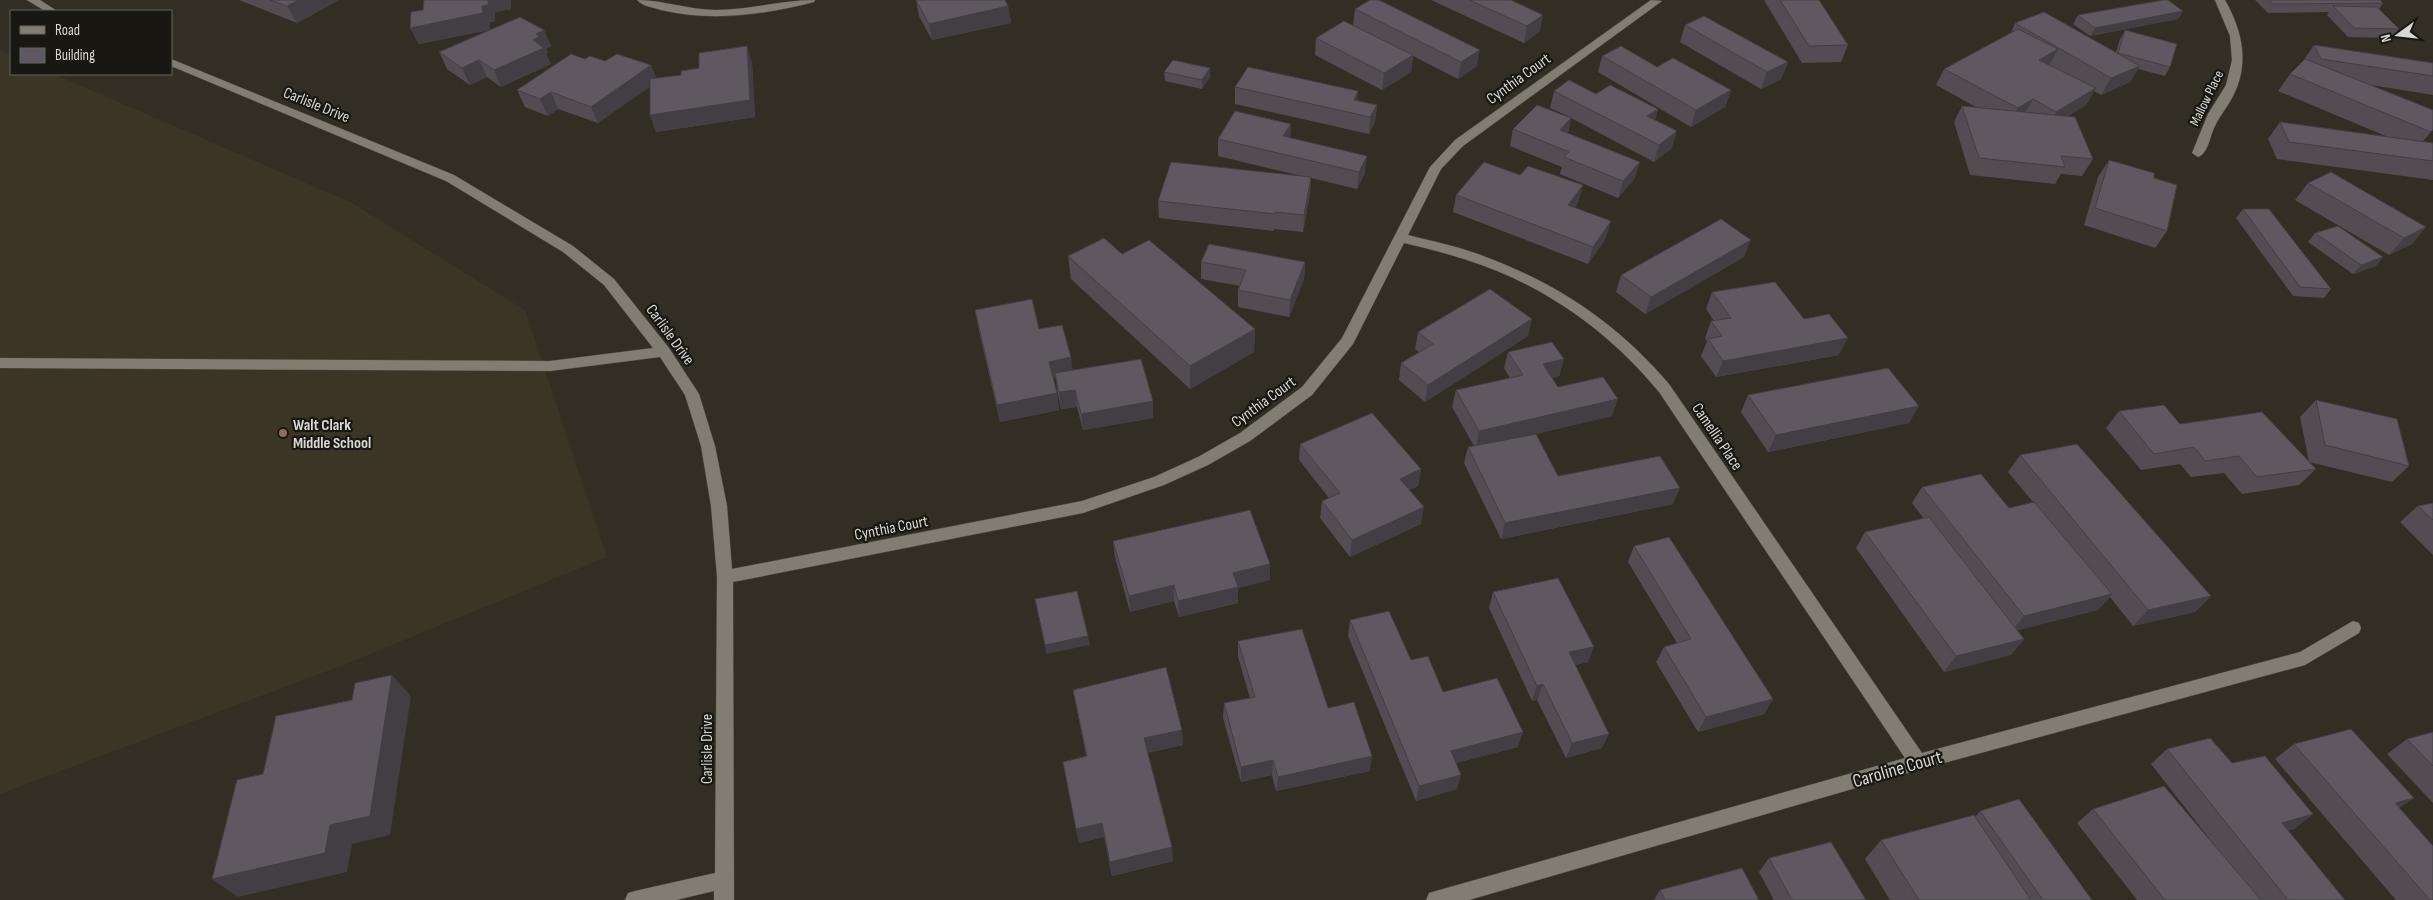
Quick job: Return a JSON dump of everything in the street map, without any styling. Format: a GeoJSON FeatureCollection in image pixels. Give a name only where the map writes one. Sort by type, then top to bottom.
{"type":"FeatureCollection","features":[{"type":"Feature","properties":{"kind":"street"},"geometry":{"type":"LineString","coordinates":[[32,0],[50,10]]}},
{"type":"Feature","properties":{"kind":"street"},"geometry":{"type":"LineString","coordinates":[[642,0],[686,13],[713,14],[767,8],[810,0]]}},
{"type":"Feature","properties":{"kind":"street","name":"Mallow Place"},"geometry":{"type":"LineString","coordinates":[[2198,153],[2214,115],[2226,99],[2238,66],[2238,49],[2231,18],[2220,0]]}},
{"type":"Feature","properties":{"kind":"street","name":"Cynthia Court"},"geometry":{"type":"LineString","coordinates":[[725,578],[1083,507],[1159,482],[1203,461],[1246,437],[1307,391],[1348,341],[1436,167],[1459,143],[1657,1]]}},
{"type":"Feature","properties":{"kind":"street","name":"Carlisle Drive"},"geometry":{"type":"LineString","coordinates":[[172,62],[450,178],[568,249],[609,282],[664,352],[692,394],[708,446],[719,506],[725,578],[724,900]]}},
{"type":"Feature","properties":{"kind":"street","name":"Camellia Place"},"geometry":{"type":"LineString","coordinates":[[1399,237],[1473,257],[1546,288],[1582,311],[1639,358],[1664,388],[1918,762]]}},
{"type":"Feature","properties":{"kind":"street"},"geometry":{"type":"LineString","coordinates":[[0,363],[550,366],[664,352]]}},
{"type":"Feature","properties":{"kind":"street","name":"Caroline Court"},"geometry":{"type":"LineString","coordinates":[[1436,900],[1918,762],[2305,658],[2353,628]]}},
{"type":"Feature","properties":{"kind":"street"},"geometry":{"type":"LineString","coordinates":[[635,900],[723,880]]}},
{"type":"Feature","properties":{"kind":"shaded area","name":"Walt Clark Middle School"},"geometry":{"type":"Polygon","coordinates":[[[0,50],[10,55],[10,75],[56,75],[352,203],[525,310],[607,557],[343,665],[0,794],[0,50]]]}},
{"type":"Feature","properties":{"kind":"building"},"geometry":{"type":"Polygon","coordinates":[[[270,0],[299,0],[287,6],[270,0]]]}},
{"type":"Feature","properties":{"kind":"building"},"geometry":{"type":"Polygon","coordinates":[[[424,0],[488,0],[488,5],[482,6],[483,13],[410,28],[411,12],[423,10],[424,0]]]}},
{"type":"Feature","properties":{"kind":"building"},"geometry":{"type":"Polygon","coordinates":[[[916,0],[1005,0],[1008,6],[929,24],[916,0]]]}},
{"type":"Feature","properties":{"kind":"building"},"geometry":{"type":"Polygon","coordinates":[[[1370,0],[1379,0],[1480,50],[1461,62],[1355,9],[1370,0]]]}},
{"type":"Feature","properties":{"kind":"building"},"geometry":{"type":"Polygon","coordinates":[[[1469,0],[1511,0],[1543,15],[1527,26],[1469,0]]]}},
{"type":"Feature","properties":{"kind":"building"},"geometry":{"type":"Polygon","coordinates":[[[1780,0],[1819,0],[1848,45],[1809,46],[1780,0]]]}},
{"type":"Feature","properties":{"kind":"building"},"geometry":{"type":"Polygon","coordinates":[[[2168,0],[2183,11],[2095,28],[2078,15],[2168,0]]]}},
{"type":"Feature","properties":{"kind":"building"},"geometry":{"type":"Polygon","coordinates":[[[2269,0],[2380,0],[2383,3],[2273,4],[2269,0]]]}},
{"type":"Feature","properties":{"kind":"building"},"geometry":{"type":"Polygon","coordinates":[[[2333,6],[2377,7],[2399,29],[2354,28],[2333,6]]]}},
{"type":"Feature","properties":{"kind":"building"},"geometry":{"type":"Polygon","coordinates":[[[2044,12],[2140,66],[2111,78],[2015,23],[2044,12]]]}},
{"type":"Feature","properties":{"kind":"building"},"geometry":{"type":"Polygon","coordinates":[[[1704,16],[1788,62],[1767,72],[1685,25],[1704,16]]]}},
{"type":"Feature","properties":{"kind":"building"},"geometry":{"type":"Polygon","coordinates":[[[520,17],[544,30],[536,34],[540,36],[533,40],[544,48],[494,70],[479,60],[462,68],[439,52],[520,17]]]}},
{"type":"Feature","properties":{"kind":"building"},"geometry":{"type":"Polygon","coordinates":[[[1344,21],[1413,55],[1384,73],[1316,38],[1344,21]]]}},
{"type":"Feature","properties":{"kind":"building"},"geometry":{"type":"Polygon","coordinates":[[[2018,29],[2058,49],[2039,60],[2096,88],[2056,112],[2033,99],[2018,108],[1944,69],[2018,29]]]}},
{"type":"Feature","properties":{"kind":"building"},"geometry":{"type":"Polygon","coordinates":[[[2125,30],[2177,44],[2170,67],[2118,53],[2125,30]]]}},
{"type":"Feature","properties":{"kind":"building"},"geometry":{"type":"Polygon","coordinates":[[[2314,45],[2433,63],[2433,76],[2321,59],[2314,45]]]}},
{"type":"Feature","properties":{"kind":"building"},"geometry":{"type":"Polygon","coordinates":[[[747,46],[750,100],[650,115],[650,79],[681,75],[681,71],[699,68],[699,53],[747,46]]]}},
{"type":"Feature","properties":{"kind":"building"},"geometry":{"type":"Polygon","coordinates":[[[1621,46],[1657,67],[1673,58],[1731,90],[1696,110],[1602,56],[1621,46]]]}},
{"type":"Feature","properties":{"kind":"building"},"geometry":{"type":"Polygon","coordinates":[[[571,54],[585,59],[590,56],[605,61],[617,54],[651,65],[591,107],[551,92],[540,99],[517,90],[571,54]]]}},
{"type":"Feature","properties":{"kind":"building"},"geometry":{"type":"Polygon","coordinates":[[[2305,59],[2433,110],[2433,129],[2431,132],[2290,74],[2305,59]]]}},
{"type":"Feature","properties":{"kind":"building"},"geometry":{"type":"Polygon","coordinates":[[[1173,60],[1210,68],[1202,80],[1164,72],[1173,60]]]}},
{"type":"Feature","properties":{"kind":"building"},"geometry":{"type":"Polygon","coordinates":[[[1248,67],[1358,91],[1354,100],[1377,105],[1370,117],[1235,87],[1248,67]]]}},
{"type":"Feature","properties":{"kind":"building"},"geometry":{"type":"Polygon","coordinates":[[[1569,80],[1596,94],[1610,85],[1658,109],[1647,116],[1677,131],[1659,145],[1554,91],[1569,80]]]}},
{"type":"Feature","properties":{"kind":"building"},"geometry":{"type":"Polygon","coordinates":[[[1537,105],[1571,118],[1560,130],[1640,162],[1623,181],[1564,157],[1569,152],[1513,129],[1537,105]]]}},
{"type":"Feature","properties":{"kind":"building"},"geometry":{"type":"Polygon","coordinates":[[[1962,106],[2075,117],[2093,159],[2061,156],[2065,167],[1979,158],[1962,106]]]}},
{"type":"Feature","properties":{"kind":"building"},"geometry":{"type":"Polygon","coordinates":[[[1235,111],[1291,124],[1283,136],[1367,156],[1359,172],[1218,139],[1235,111]]]}},
{"type":"Feature","properties":{"kind":"building"},"geometry":{"type":"Polygon","coordinates":[[[2280,122],[2433,143],[2433,161],[2289,142],[2280,122]]]}},
{"type":"Feature","properties":{"kind":"building"},"geometry":{"type":"Polygon","coordinates":[[[2109,160],[2154,173],[2154,178],[2177,185],[2167,231],[2095,208],[2109,160]]]}},
{"type":"Feature","properties":{"kind":"building"},"geometry":{"type":"Polygon","coordinates":[[[1171,162],[1311,177],[1304,215],[1275,212],[1275,214],[1158,201],[1171,162]]]}},
{"type":"Feature","properties":{"kind":"building"},"geometry":{"type":"Polygon","coordinates":[[[1484,162],[1520,175],[1528,166],[1583,185],[1568,205],[1611,221],[1593,247],[1456,195],[1484,162]]]}},
{"type":"Feature","properties":{"kind":"building"},"geometry":{"type":"Polygon","coordinates":[[[2331,172],[2426,227],[2404,238],[2308,183],[2331,172]]]}},
{"type":"Feature","properties":{"kind":"building"},"geometry":{"type":"Polygon","coordinates":[[[2243,209],[2269,209],[2331,289],[2300,287],[2243,209]]]}},
{"type":"Feature","properties":{"kind":"building"},"geometry":{"type":"Polygon","coordinates":[[[1721,219],[1751,240],[1651,297],[1621,275],[1721,219]]]}},
{"type":"Feature","properties":{"kind":"building"},"geometry":{"type":"Polygon","coordinates":[[[2338,226],[2383,257],[2361,265],[2315,233],[2338,226]]]}},
{"type":"Feature","properties":{"kind":"building"},"geometry":{"type":"Polygon","coordinates":[[[1104,238],[1122,254],[1149,240],[1255,329],[1190,366],[1068,256],[1104,238]]]}},
{"type":"Feature","properties":{"kind":"building"},"geometry":{"type":"Polygon","coordinates":[[[1209,244],[1305,262],[1290,300],[1238,290],[1246,270],[1201,262],[1209,244]]]}},
{"type":"Feature","properties":{"kind":"building"},"geometry":{"type":"Polygon","coordinates":[[[1775,282],[1804,319],[1829,314],[1848,338],[1723,361],[1708,339],[1722,336],[1711,321],[1731,318],[1712,292],[1775,282]]]}},
{"type":"Feature","properties":{"kind":"building"},"geometry":{"type":"Polygon","coordinates":[[[1490,289],[1532,319],[1428,385],[1401,363],[1433,344],[1418,332],[1490,289]]]}},
{"type":"Feature","properties":{"kind":"building"},"geometry":{"type":"Polygon","coordinates":[[[1032,299],[1039,329],[1062,325],[1071,357],[1049,362],[1057,393],[997,405],[975,310],[1032,299]]]}},
{"type":"Feature","properties":{"kind":"building"},"geometry":{"type":"Polygon","coordinates":[[[1552,342],[1564,359],[1543,364],[1558,387],[1603,377],[1618,399],[1479,431],[1456,390],[1523,375],[1508,352],[1552,342]]]}},
{"type":"Feature","properties":{"kind":"building"},"geometry":{"type":"Polygon","coordinates":[[[1141,359],[1153,401],[1081,414],[1075,390],[1059,392],[1055,373],[1141,359]]]}},
{"type":"Feature","properties":{"kind":"building"},"geometry":{"type":"Polygon","coordinates":[[[1888,368],[1919,406],[1776,435],[1748,395],[1888,368]]]}},
{"type":"Feature","properties":{"kind":"building"},"geometry":{"type":"Polygon","coordinates":[[[2316,400],[2397,419],[2409,466],[2325,445],[2316,400]]]}},
{"type":"Feature","properties":{"kind":"building"},"geometry":{"type":"Polygon","coordinates":[[[2164,405],[2180,424],[2262,412],[2316,469],[2257,477],[2239,456],[2205,461],[2194,447],[2154,454],[2119,411],[2164,405]]]}},
{"type":"Feature","properties":{"kind":"building"},"geometry":{"type":"Polygon","coordinates":[[[1372,413],[1421,469],[1400,479],[1424,507],[1352,540],[1322,501],[1340,493],[1300,444],[1372,413]]]}},
{"type":"Feature","properties":{"kind":"building"},"geometry":{"type":"Polygon","coordinates":[[[1536,434],[1558,476],[1660,456],[1680,488],[1505,523],[1468,447],[1536,434]]]}},
{"type":"Feature","properties":{"kind":"building"},"geometry":{"type":"Polygon","coordinates":[[[2077,444],[2211,596],[2148,610],[2020,455],[2077,444]]]}},
{"type":"Feature","properties":{"kind":"building"},"geometry":{"type":"Polygon","coordinates":[[[1981,474],[2009,508],[2034,502],[2112,594],[2024,616],[1922,487],[1981,474]]]}},
{"type":"Feature","properties":{"kind":"building"},"geometry":{"type":"Polygon","coordinates":[[[2433,503],[2433,520],[2418,506],[2433,503]]]}},
{"type":"Feature","properties":{"kind":"building"},"geometry":{"type":"Polygon","coordinates":[[[1250,510],[1270,564],[1233,573],[1238,587],[1178,601],[1174,585],[1129,596],[1113,541],[1250,510]]]}},
{"type":"Feature","properties":{"kind":"building"},"geometry":{"type":"Polygon","coordinates":[[[1929,517],[2024,639],[1956,656],[1865,532],[1929,517]]]}},
{"type":"Feature","properties":{"kind":"building"},"geometry":{"type":"Polygon","coordinates":[[[1669,537],[1773,699],[1706,717],[1664,647],[1691,639],[1634,546],[1669,537]]]}},
{"type":"Feature","properties":{"kind":"building"},"geometry":{"type":"Polygon","coordinates":[[[1558,578],[1594,647],[1569,652],[1609,734],[1572,743],[1543,684],[1537,686],[1493,592],[1558,578]]]}},
{"type":"Feature","properties":{"kind":"building"},"geometry":{"type":"Polygon","coordinates":[[[1077,591],[1088,636],[1045,645],[1035,599],[1077,591]]]}},
{"type":"Feature","properties":{"kind":"building"},"geometry":{"type":"Polygon","coordinates":[[[1389,611],[1411,660],[1428,656],[1443,692],[1497,678],[1523,732],[1451,751],[1461,775],[1419,786],[1350,620],[1389,611]]]}},
{"type":"Feature","properties":{"kind":"building"},"geometry":{"type":"Polygon","coordinates":[[[1302,629],[1328,708],[1354,702],[1372,756],[1278,777],[1273,760],[1241,767],[1224,703],[1255,697],[1238,641],[1302,629]]]}},
{"type":"Feature","properties":{"kind":"building"},"geometry":{"type":"Polygon","coordinates":[[[1166,667],[1182,730],[1144,738],[1172,847],[1110,862],[1102,823],[1076,829],[1063,762],[1087,756],[1073,690],[1166,667]]]}},
{"type":"Feature","properties":{"kind":"building"},"geometry":{"type":"Polygon","coordinates":[[[392,675],[370,816],[330,825],[325,853],[212,879],[237,780],[263,774],[276,716],[352,700],[355,683],[392,675]]]}},
{"type":"Feature","properties":{"kind":"building"},"geometry":{"type":"Polygon","coordinates":[[[2351,729],[2414,798],[2395,803],[2433,846],[2433,900],[2430,900],[2294,744],[2351,729]]]}},
{"type":"Feature","properties":{"kind":"building"},"geometry":{"type":"Polygon","coordinates":[[[2433,732],[2433,766],[2407,739],[2433,732]]]}},
{"type":"Feature","properties":{"kind":"building"},"geometry":{"type":"Polygon","coordinates":[[[2210,738],[2232,763],[2265,756],[2313,814],[2282,823],[2345,900],[2288,900],[2167,749],[2210,738]]]}},
{"type":"Feature","properties":{"kind":"building"},"geometry":{"type":"Polygon","coordinates":[[[2164,786],[2261,900],[2165,900],[2093,809],[2164,786]]]}},
{"type":"Feature","properties":{"kind":"building"},"geometry":{"type":"Polygon","coordinates":[[[2019,799],[2092,900],[2043,900],[1980,811],[2019,799]]]}},
{"type":"Feature","properties":{"kind":"building"},"geometry":{"type":"Polygon","coordinates":[[[1974,815],[2031,900],[1919,900],[1881,840],[1974,815]]]}},
{"type":"Feature","properties":{"kind":"building"},"geometry":{"type":"Polygon","coordinates":[[[1831,842],[1866,900],[1792,900],[1769,858],[1831,842]]]}},
{"type":"Feature","properties":{"kind":"building"},"geometry":{"type":"Polygon","coordinates":[[[1742,868],[1759,900],[1665,900],[1660,890],[1742,868]]]}},
{"type":"Feature","properties":{"kind":"place","name":"Walt Clark Middle School"},"geometry":{"type":"Point","coordinates":[283,433]}}]}
